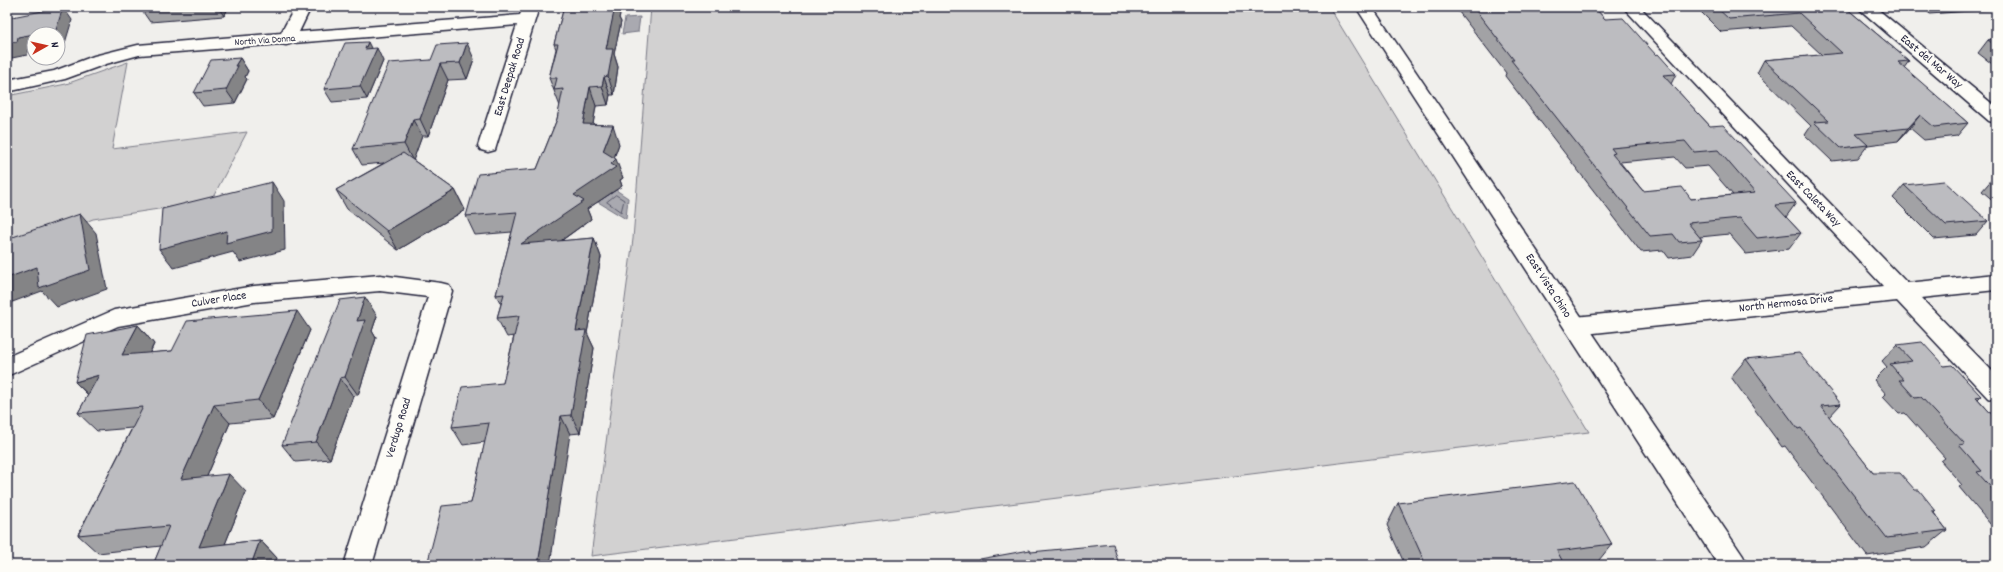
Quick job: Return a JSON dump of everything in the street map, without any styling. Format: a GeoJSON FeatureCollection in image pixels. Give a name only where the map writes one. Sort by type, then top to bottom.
{"type":"FeatureCollection","features":[{"type":"Feature","properties":{"kind":"street"},"geometry":{"type":"LineString","coordinates":[[286,40],[303,7]]}},
{"type":"Feature","properties":{"kind":"street","name":"East Vista Chino"},"geometry":{"type":"LineString","coordinates":[[1364,7],[1733,565]]}},
{"type":"Feature","properties":{"kind":"street","name":"East Caleta Way"},"geometry":{"type":"LineString","coordinates":[[1631,7],[1996,391]]}},
{"type":"Feature","properties":{"kind":"street","name":"East del Mar Way"},"geometry":{"type":"LineString","coordinates":[[1865,7],[1996,117]]}},
{"type":"Feature","properties":{"kind":"street","name":"North Via Donna"},"geometry":{"type":"LineString","coordinates":[[7,86],[59,75],[100,60],[138,50],[286,40],[530,13]]}},
{"type":"Feature","properties":{"kind":"street","name":"East Deepak Road"},"geometry":{"type":"LineString","coordinates":[[488,146],[530,13]]}},
{"type":"Feature","properties":{"kind":"street","name":"North Hermosa Drive"},"geometry":{"type":"LineString","coordinates":[[1575,326],[1996,282]]}},
{"type":"Feature","properties":{"kind":"street","name":"Culver Place"},"geometry":{"type":"LineString","coordinates":[[7,367],[114,318],[254,294],[380,283],[440,291]]}},
{"type":"Feature","properties":{"kind":"street","name":"Verdugo Road"},"geometry":{"type":"LineString","coordinates":[[358,565],[440,291]]}},
{"type":"Feature","properties":{"kind":"shaded area"},"geometry":{"type":"Polygon","coordinates":[[[651,7],[1329,7],[1589,432],[591,556],[633,239],[651,7]]]}},
{"type":"Feature","properties":{"kind":"shaded area"},"geometry":{"type":"Polygon","coordinates":[[[128,62],[112,149],[247,132],[211,201],[93,219],[7,254],[7,96],[66,84],[128,62]]]}},
{"type":"Feature","properties":{"kind":"water"},"geometry":{"type":"Polygon","coordinates":[[[640,17],[638,32],[622,34],[625,18],[640,17]]]}},
{"type":"Feature","properties":{"kind":"water"},"geometry":{"type":"Polygon","coordinates":[[[616,190],[628,198],[626,219],[598,202],[616,190]]]}},
{"type":"Feature","properties":{"kind":"building"},"geometry":{"type":"Polygon","coordinates":[[[63,7],[57,26],[26,26],[26,36],[18,37],[17,42],[7,43],[7,18],[63,7]]]}},
{"type":"Feature","properties":{"kind":"building"},"geometry":{"type":"Polygon","coordinates":[[[143,7],[170,7],[141,9],[143,7]]]}},
{"type":"Feature","properties":{"kind":"building"},"geometry":{"type":"Polygon","coordinates":[[[564,7],[615,7],[606,49],[613,49],[608,76],[604,77],[602,86],[590,87],[583,124],[613,125],[603,151],[616,159],[611,164],[616,167],[574,195],[584,201],[521,244],[594,238],[576,331],[586,330],[571,415],[561,416],[538,565],[427,565],[442,506],[471,503],[489,423],[452,427],[462,387],[503,383],[519,316],[497,318],[504,294],[496,295],[517,212],[466,216],[478,174],[537,169],[557,119],[563,89],[554,90],[557,78],[549,78],[558,44],[554,44],[564,7]]]}},
{"type":"Feature","properties":{"kind":"building"},"geometry":{"type":"Polygon","coordinates":[[[1473,7],[1594,7],[1605,19],[1623,18],[1656,55],[1658,54],[1676,74],[1663,75],[1710,126],[1723,125],[1796,203],[1775,205],[1801,233],[1757,238],[1740,218],[1688,223],[1702,240],[1679,242],[1673,234],[1650,236],[1511,60],[1514,60],[1473,7]],[[1685,141],[1611,148],[1615,153],[1612,154],[1643,191],[1682,187],[1691,199],[1755,193],[1718,150],[1694,152],[1685,141]]]}},
{"type":"Feature","properties":{"kind":"building"},"geometry":{"type":"Polygon","coordinates":[[[1716,7],[1845,7],[1909,61],[1898,62],[1968,123],[1934,127],[1920,115],[1908,128],[1856,134],[1868,145],[1841,148],[1814,122],[1829,121],[1764,60],[1842,53],[1799,13],[1729,19],[1716,7]]]}},
{"type":"Feature","properties":{"kind":"building"},"geometry":{"type":"Polygon","coordinates":[[[1996,39],[1996,46],[1988,40],[1996,39]]]}},
{"type":"Feature","properties":{"kind":"building"},"geometry":{"type":"Polygon","coordinates":[[[368,42],[365,49],[377,48],[360,86],[324,89],[345,43],[368,42]]]}},
{"type":"Feature","properties":{"kind":"building"},"geometry":{"type":"Polygon","coordinates":[[[467,43],[460,63],[440,64],[420,119],[413,120],[404,144],[353,149],[389,63],[431,60],[437,45],[467,43]]]}},
{"type":"Feature","properties":{"kind":"building"},"geometry":{"type":"Polygon","coordinates":[[[240,58],[235,66],[238,66],[226,90],[194,93],[211,60],[240,58]]]}},
{"type":"Feature","properties":{"kind":"building"},"geometry":{"type":"Polygon","coordinates":[[[403,153],[455,190],[387,231],[336,190],[403,153]]]}},
{"type":"Feature","properties":{"kind":"building"},"geometry":{"type":"Polygon","coordinates":[[[1944,181],[1988,221],[1946,225],[1904,185],[1944,181]]]}},
{"type":"Feature","properties":{"kind":"building"},"geometry":{"type":"Polygon","coordinates":[[[272,182],[272,231],[226,243],[227,231],[159,249],[162,209],[272,182]]]}},
{"type":"Feature","properties":{"kind":"building"},"geometry":{"type":"Polygon","coordinates":[[[80,214],[90,270],[39,288],[37,267],[7,278],[7,239],[80,214]]]}},
{"type":"Feature","properties":{"kind":"building"},"geometry":{"type":"Polygon","coordinates":[[[365,297],[357,321],[365,320],[345,377],[340,378],[316,442],[282,445],[340,300],[365,297]]]}},
{"type":"Feature","properties":{"kind":"building"},"geometry":{"type":"Polygon","coordinates":[[[297,311],[258,400],[214,405],[181,479],[229,474],[199,547],[260,540],[251,565],[153,565],[169,526],[78,535],[143,407],[78,413],[99,375],[75,382],[87,335],[138,325],[122,355],[172,351],[187,321],[297,311]]]}},
{"type":"Feature","properties":{"kind":"building"},"geometry":{"type":"Polygon","coordinates":[[[1922,342],[1944,366],[1952,365],[1981,396],[1976,397],[1996,419],[1996,493],[1977,472],[1982,471],[1959,445],[1965,444],[1921,397],[1915,398],[1899,380],[1904,380],[1890,364],[1912,361],[1897,345],[1922,342]]]}},
{"type":"Feature","properties":{"kind":"building"},"geometry":{"type":"Polygon","coordinates":[[[1799,353],[1841,404],[1821,406],[1873,473],[1900,473],[1915,490],[1919,490],[1936,511],[1932,511],[1947,530],[1887,538],[1801,428],[1798,429],[1746,359],[1799,353]]]}},
{"type":"Feature","properties":{"kind":"building"},"geometry":{"type":"Polygon","coordinates":[[[1575,481],[1612,544],[1557,551],[1563,562],[1545,565],[1426,565],[1398,503],[1575,481]]]}},
{"type":"Feature","properties":{"kind":"building"},"geometry":{"type":"Polygon","coordinates":[[[1113,544],[1119,565],[981,565],[980,559],[1030,550],[1031,552],[1113,544]]]}}]}
